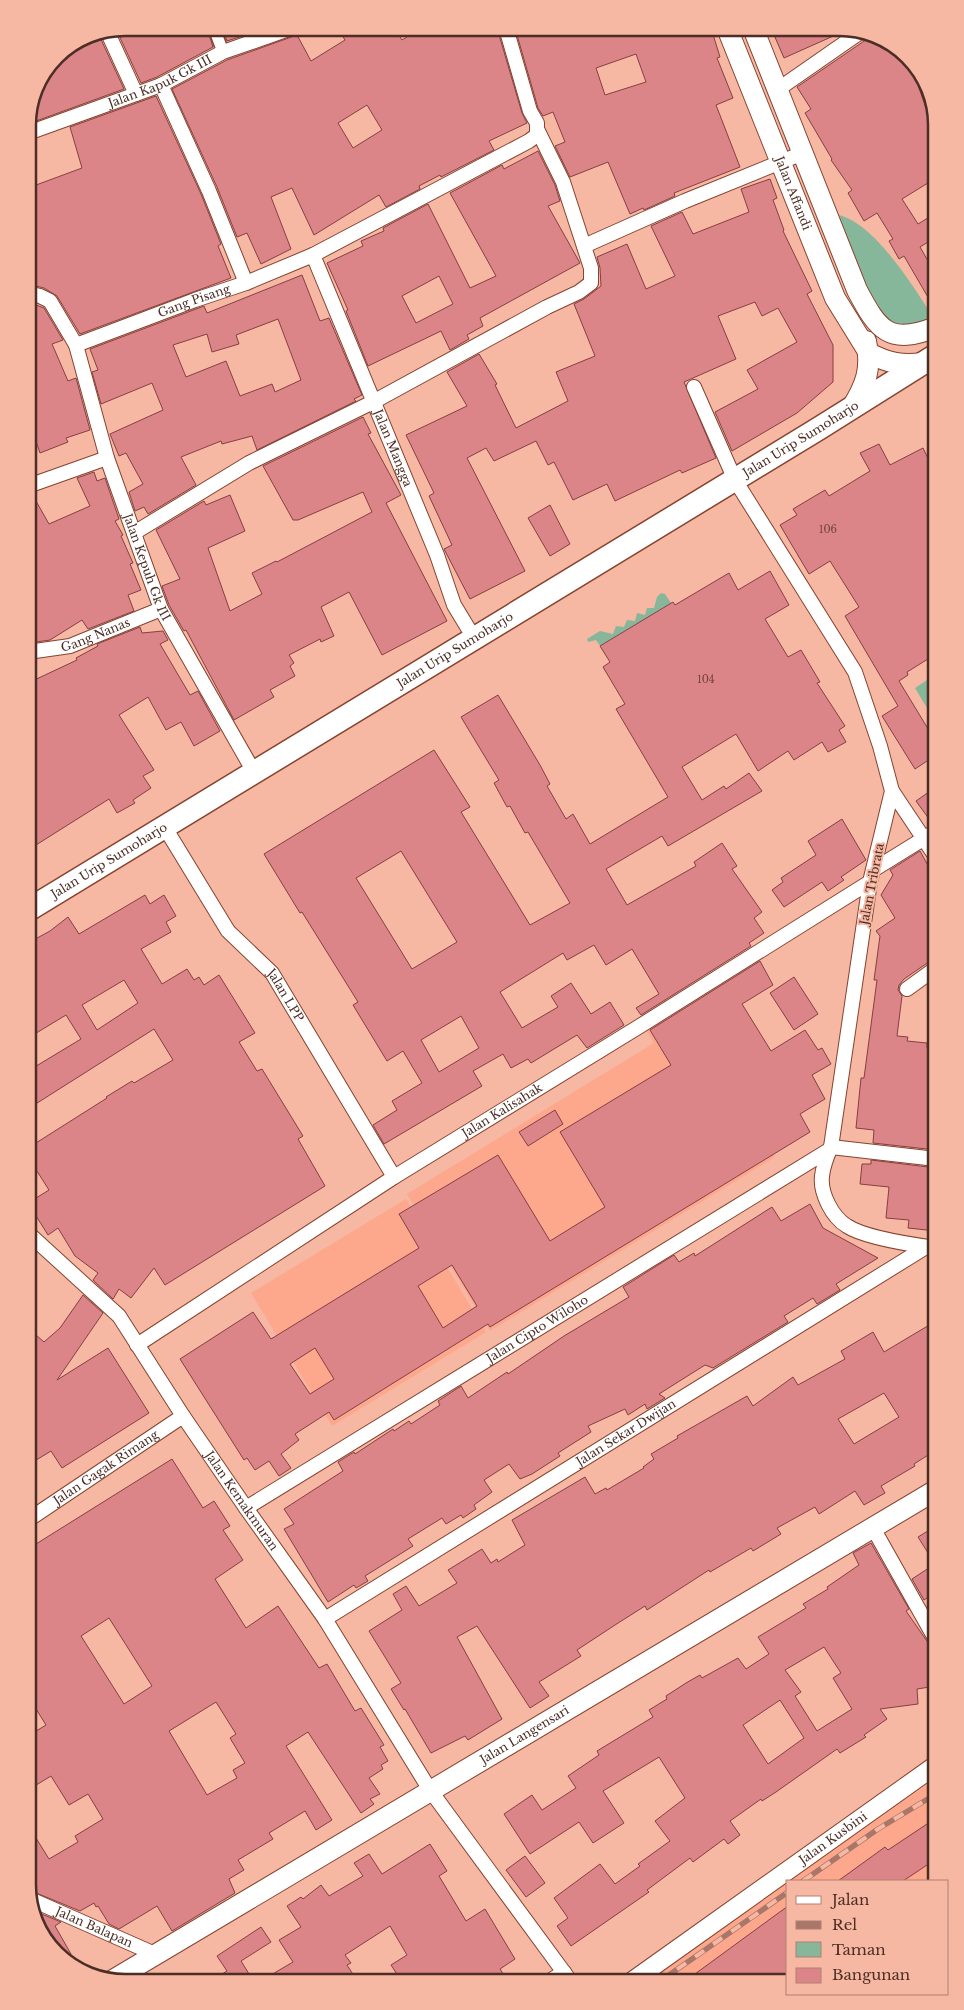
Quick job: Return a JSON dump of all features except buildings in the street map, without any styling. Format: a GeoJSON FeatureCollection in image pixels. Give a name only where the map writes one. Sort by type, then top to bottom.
{"type":"FeatureCollection","features":[{"type":"Feature","properties":{"kind":"main road","name":"Jalan Affandi"},"geometry":{"type":"LineString","coordinates":[[730,36],[835,298],[869,354]]}},
{"type":"Feature","properties":{"kind":"main road","name":"Jalan Affandi"},"geometry":{"type":"LineString","coordinates":[[756,36],[857,290]]}},
{"type":"Feature","properties":{"kind":"main road"},"geometry":{"type":"LineString","coordinates":[[857,290],[870,315],[882,329],[898,336],[919,334],[928,330]]}},
{"type":"Feature","properties":{"kind":"main road"},"geometry":{"type":"LineString","coordinates":[[851,409],[863,390],[868,373],[869,354],[857,290]]}},
{"type":"Feature","properties":{"kind":"main road"},"geometry":{"type":"LineString","coordinates":[[869,354],[888,362],[904,365],[928,359]]}},
{"type":"Feature","properties":{"kind":"main road","name":"Jalan Urip Sumoharjo"},"geometry":{"type":"LineString","coordinates":[[36,905],[735,480],[928,360]]}},
{"type":"Feature","properties":{"kind":"main road","name":"Jalan Langensari"},"geometry":{"type":"LineString","coordinates":[[123,1974],[928,1495]]}},
{"type":"Feature","properties":{"kind":"street"},"geometry":{"type":"LineString","coordinates":[[217,36],[223,52]]}},
{"type":"Feature","properties":{"kind":"street","name":"Jalan Kapuk Gk III"},"geometry":{"type":"LineString","coordinates":[[36,130],[161,85],[223,52],[269,36]]}},
{"type":"Feature","properties":{"kind":"street"},"geometry":{"type":"LineString","coordinates":[[134,533],[249,462],[374,402],[591,283],[591,268],[563,182],[530,111],[508,36]]}},
{"type":"Feature","properties":{"kind":"street"},"geometry":{"type":"LineString","coordinates":[[777,90],[853,37]]}},
{"type":"Feature","properties":{"kind":"street"},"geometry":{"type":"LineString","coordinates":[[110,38],[136,94]]}},
{"type":"Feature","properties":{"kind":"street"},"geometry":{"type":"LineString","coordinates":[[161,85],[209,191],[246,283]]}},
{"type":"Feature","properties":{"kind":"street","name":"Gang Pisang"},"geometry":{"type":"LineString","coordinates":[[76,345],[195,300],[246,283],[312,255],[529,141],[537,135],[538,131]]}},
{"type":"Feature","properties":{"kind":"street"},"geometry":{"type":"LineString","coordinates":[[584,246],[685,201],[803,154]]}},
{"type":"Feature","properties":{"kind":"street","name":"Jalan Mangga"},"geometry":{"type":"LineString","coordinates":[[312,255],[437,555],[454,605],[474,638]]}},
{"type":"Feature","properties":{"kind":"street","name":"Jalan Kepuh Gk III"},"geometry":{"type":"LineString","coordinates":[[36,295],[50,301],[76,345],[107,458],[161,609],[254,772]]}},
{"type":"Feature","properties":{"kind":"street","name":"Jalan Tribrata"},"geometry":{"type":"LineString","coordinates":[[694,387],[735,480],[856,672],[880,746],[892,791],[871,876],[830,1148],[822,1177],[825,1199],[837,1217],[847,1226],[864,1234],[928,1247]]}},
{"type":"Feature","properties":{"kind":"street"},"geometry":{"type":"LineString","coordinates":[[36,483],[107,458]]}},
{"type":"Feature","properties":{"kind":"street","name":"Gang Nanas"},"geometry":{"type":"LineString","coordinates":[[36,651],[70,646],[161,609]]}},
{"type":"Feature","properties":{"kind":"street"},"geometry":{"type":"LineString","coordinates":[[892,791],[928,832]]}},
{"type":"Feature","properties":{"kind":"street","name":"Jalan LPP"},"geometry":{"type":"LineString","coordinates":[[164,826],[228,931],[272,973],[394,1177]]}},
{"type":"Feature","properties":{"kind":"street","name":"Jalan Kalisahak"},"geometry":{"type":"LineString","coordinates":[[137,1345],[394,1177],[640,1026],[928,837]]}},
{"type":"Feature","properties":{"kind":"street"},"geometry":{"type":"LineString","coordinates":[[907,989],[928,974]]}},
{"type":"Feature","properties":{"kind":"street"},"geometry":{"type":"LineString","coordinates":[[830,1148],[928,1159]]}},
{"type":"Feature","properties":{"kind":"street","name":"Jalan Cipto Wiloho"},"geometry":{"type":"LineString","coordinates":[[246,1508],[830,1148]]}},
{"type":"Feature","properties":{"kind":"street","name":"Jalan Kemakmuran"},"geometry":{"type":"LineString","coordinates":[[36,1241],[119,1316],[183,1416],[326,1619],[430,1790],[565,1974]]}},
{"type":"Feature","properties":{"kind":"street","name":"Jalan Sekar Dwijan"},"geometry":{"type":"LineString","coordinates":[[326,1619],[928,1250]]}},
{"type":"Feature","properties":{"kind":"street","name":"Jalan Gagak Rimang"},"geometry":{"type":"LineString","coordinates":[[36,1515],[183,1416]]}},
{"type":"Feature","properties":{"kind":"street"},"geometry":{"type":"LineString","coordinates":[[873,1528],[928,1626]]}},
{"type":"Feature","properties":{"kind":"street","name":"Jalan Kusbini"},"geometry":{"type":"LineString","coordinates":[[642,1974],[928,1771]]}},
{"type":"Feature","properties":{"kind":"street","name":"Jalan Balapan"},"geometry":{"type":"LineString","coordinates":[[38,1904],[156,1955]]}},
{"type":"Feature","properties":{"kind":"shaded area"},"geometry":{"type":"Polygon","coordinates":[[[684,1007],[775,1157],[490,1331],[407,1194],[654,1043],[646,1030],[684,1007]]]}},
{"type":"Feature","properties":{"kind":"shaded area"},"geometry":{"type":"Polygon","coordinates":[[[406,1199],[486,1332],[332,1426],[251,1293],[406,1199]]]}},
{"type":"Feature","properties":{"kind":"shaded area"},"geometry":{"type":"Polygon","coordinates":[[[928,1785],[928,1880],[786,1880],[786,1974],[649,1974],[894,1805],[928,1785]]]}},
{"type":"Feature","properties":{"kind":"green space"},"geometry":{"type":"Polygon","coordinates":[[[839,215],[853,221],[866,230],[892,258],[928,309],[928,320],[916,326],[893,326],[873,303],[839,215]]]}},
{"type":"Feature","properties":{"kind":"green space"},"geometry":{"type":"Polygon","coordinates":[[[661,593],[665,594],[671,603],[600,646],[596,640],[588,642],[587,639],[600,631],[613,634],[616,626],[624,627],[627,620],[635,621],[637,613],[645,615],[647,608],[654,608],[657,597],[661,593]]]}},
{"type":"Feature","properties":{"kind":"green space"},"geometry":{"type":"Polygon","coordinates":[[[928,679],[928,710],[915,688],[928,679]]]}},
{"type":"Feature","properties":{"kind":"railway"},"geometry":{"type":"LineString","coordinates":[[804,1880],[878,1829],[928,1799]]}},
{"type":"Feature","properties":{"kind":"railway"},"geometry":{"type":"LineString","coordinates":[[670,1974],[786,1893]]}}]}
